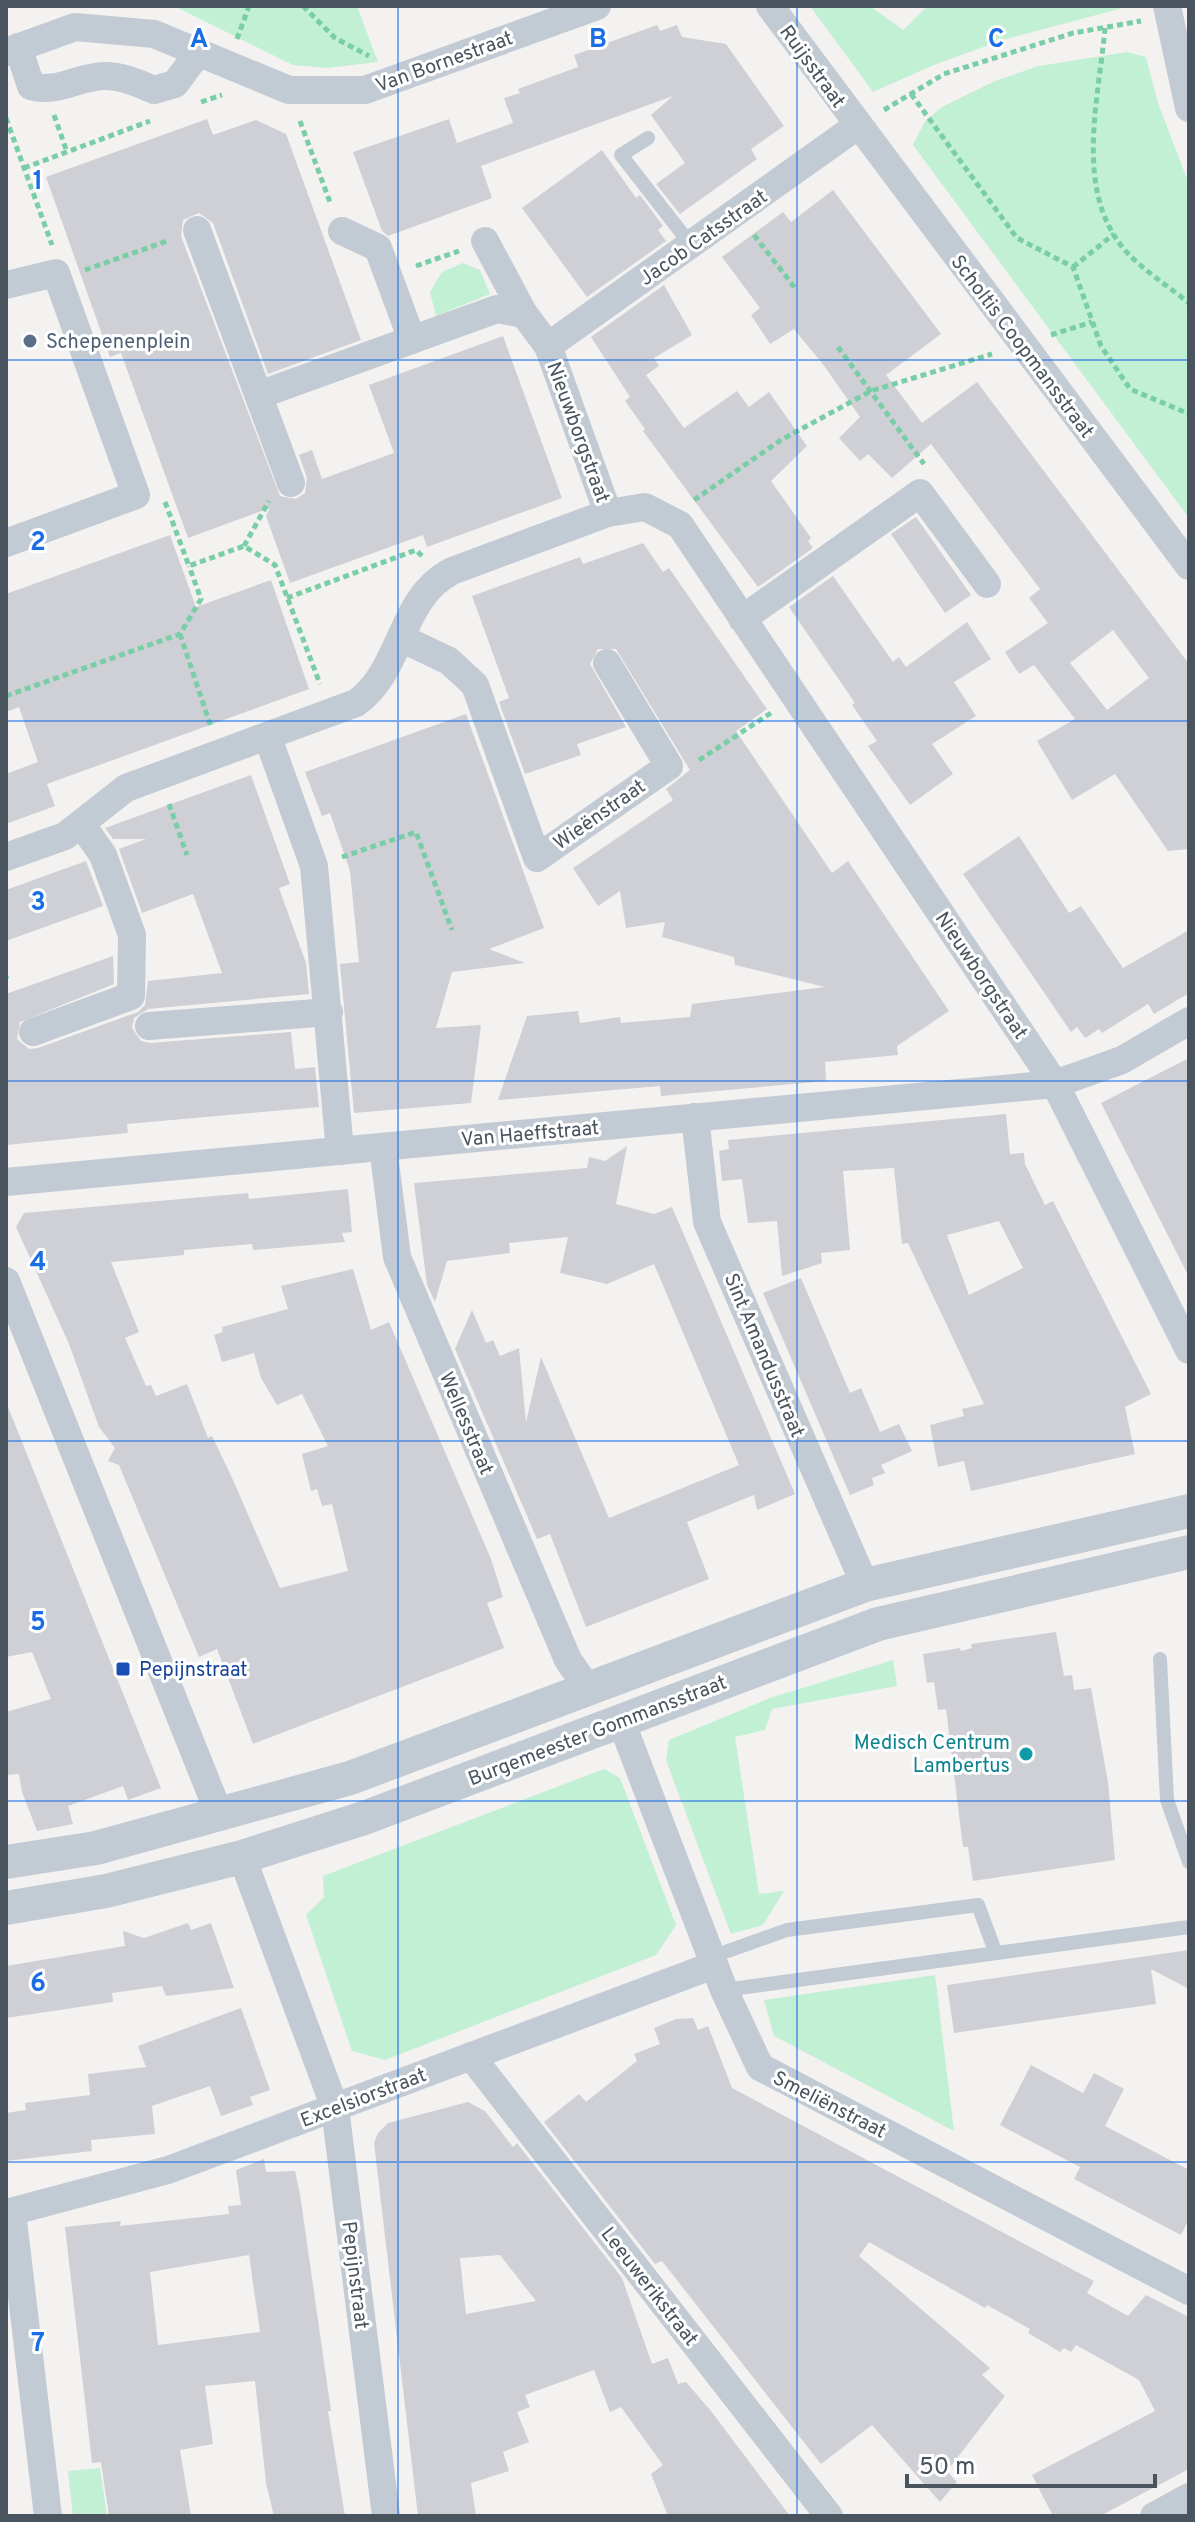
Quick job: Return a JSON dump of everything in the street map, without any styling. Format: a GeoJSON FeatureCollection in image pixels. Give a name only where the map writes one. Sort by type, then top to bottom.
{"type":"FeatureCollection","features":[{"type":"Feature","properties":{"kind":"street","name":"Van Bornestraat"},"geometry":{"type":"LineString","coordinates":[[198,53],[175,84],[154,90],[132,80],[104,76],[46,90],[31,86],[12,50],[75,27],[154,34],[276,85],[365,90],[597,6]]}},
{"type":"Feature","properties":{"kind":"street","name":"Ruijsstraat"},"geometry":{"type":"LineString","coordinates":[[770,6],[857,126]]}},
{"type":"Feature","properties":{"kind":"street"},"geometry":{"type":"LineString","coordinates":[[1175,12],[1189,108]]}},
{"type":"Feature","properties":{"kind":"street","name":"Jacob Catsstraat"},"geometry":{"type":"LineString","coordinates":[[548,346],[857,126]]}},
{"type":"Feature","properties":{"kind":"street","name":"Scholtis Coopmansstraat"},"geometry":{"type":"LineString","coordinates":[[857,126],[1189,566]]}},
{"type":"Feature","properties":{"kind":"street"},"geometry":{"type":"LineString","coordinates":[[197,230],[289,476]]}},
{"type":"Feature","properties":{"kind":"street"},"geometry":{"type":"LineString","coordinates":[[342,231],[378,248],[412,340]]}},
{"type":"Feature","properties":{"kind":"street","name":"Nieuwborgstraat"},"geometry":{"type":"LineString","coordinates":[[485,241],[524,314],[548,346],[608,513],[645,507],[680,525],[1055,1084],[1189,1350]]}},
{"type":"Feature","properties":{"kind":"street"},"geometry":{"type":"LineString","coordinates":[[6,285],[57,276],[136,495],[6,543]]}},
{"type":"Feature","properties":{"kind":"street"},"geometry":{"type":"LineString","coordinates":[[259,395],[497,309],[524,314]]}},
{"type":"Feature","properties":{"kind":"street"},"geometry":{"type":"LineString","coordinates":[[742,619],[920,493],[987,584]]}},
{"type":"Feature","properties":{"kind":"street"},"geometry":{"type":"LineString","coordinates":[[6,857],[65,836],[126,788],[331,715],[356,703],[376,686],[426,592],[443,576],[608,513]]}},
{"type":"Feature","properties":{"kind":"street","name":"Wieënstraat"},"geometry":{"type":"LineString","coordinates":[[401,638],[457,666],[475,685],[537,858],[669,766]]}},
{"type":"Feature","properties":{"kind":"street"},"geometry":{"type":"LineString","coordinates":[[607,663],[669,766]]}},
{"type":"Feature","properties":{"kind":"street"},"geometry":{"type":"LineString","coordinates":[[268,738],[314,866],[340,1151]]}},
{"type":"Feature","properties":{"kind":"street"},"geometry":{"type":"LineString","coordinates":[[33,1032],[131,996],[132,935],[103,855],[82,825]]}},
{"type":"Feature","properties":{"kind":"street"},"geometry":{"type":"LineString","coordinates":[[149,1026],[329,1012]]}},
{"type":"Feature","properties":{"kind":"street","name":"Van Haeffstraat"},"geometry":{"type":"LineString","coordinates":[[6,1182],[1055,1084],[1122,1060],[1189,1021]]}},
{"type":"Feature","properties":{"kind":"street","name":"Sint Amandusstraat"},"geometry":{"type":"LineString","coordinates":[[695,1117],[707,1222],[865,1585]]}},
{"type":"Feature","properties":{"kind":"street","name":"Wellesstraat"},"geometry":{"type":"LineString","coordinates":[[383,1147],[397,1257],[568,1660],[587,1687]]}},
{"type":"Feature","properties":{"kind":"street","name":"Pepijnstraat"},"geometry":{"type":"LineString","coordinates":[[6,1281],[220,1816],[242,1857],[335,2108],[386,2516]]}},
{"type":"Feature","properties":{"kind":"street","name":"Burgemeester Gommansstraat"},"geometry":{"type":"LineString","coordinates":[[6,1862],[96,1848],[350,1778],[865,1585],[1189,1511]]}},
{"type":"Feature","properties":{"kind":"street","name":"Burgemeester Gommansstraat"},"geometry":{"type":"LineString","coordinates":[[6,1908],[106,1891],[242,1857],[364,1818],[878,1624],[1189,1552]]}},
{"type":"Feature","properties":{"kind":"street","name":"Smeliënstraat"},"geometry":{"type":"LineString","coordinates":[[587,1687],[621,1721],[716,1971],[760,2067],[1189,2291]]}},
{"type":"Feature","properties":{"kind":"street","name":"Excelsiorstraat"},"geometry":{"type":"LineString","coordinates":[[9,2212],[168,2170],[471,2056],[716,1971]]}},
{"type":"Feature","properties":{"kind":"street","name":"Leeuwerikstraat"},"geometry":{"type":"LineString","coordinates":[[471,2056],[829,2516]]}},
{"type":"Feature","properties":{"kind":"street"},"geometry":{"type":"LineString","coordinates":[[9,2212],[48,2516]]}},
{"type":"Feature","properties":{"kind":"street"},"geometry":{"type":"LineString","coordinates":[[1154,2516],[1189,2497]]}},
{"type":"Feature","properties":{"kind":"lane"},"geometry":{"type":"LineString","coordinates":[[648,138],[621,155],[691,245]]}},
{"type":"Feature","properties":{"kind":"lane"},"geometry":{"type":"LineString","coordinates":[[1160,1659],[1167,1800],[1189,1862]]}},
{"type":"Feature","properties":{"kind":"lane"},"geometry":{"type":"LineString","coordinates":[[716,1971],[787,1930],[978,1905],[995,1951]]}},
{"type":"Feature","properties":{"kind":"lane"},"geometry":{"type":"LineString","coordinates":[[716,1971],[995,1951],[1189,1927]]}},
{"type":"Feature","properties":{"kind":"path"},"geometry":{"type":"LineString","coordinates":[[303,6],[335,38],[406,75]]}},
{"type":"Feature","properties":{"kind":"path"},"geometry":{"type":"LineString","coordinates":[[1175,12],[1073,33],[944,74],[911,94],[1017,238],[1073,267],[1101,346],[1130,389],[1189,414]]}},
{"type":"Feature","properties":{"kind":"path"},"geometry":{"type":"LineString","coordinates":[[1105,28],[1093,163],[1101,213],[1124,249],[1189,303]]}},
{"type":"Feature","properties":{"kind":"path"},"geometry":{"type":"LineString","coordinates":[[198,104],[276,85],[342,231]]}},
{"type":"Feature","properties":{"kind":"path"},"geometry":{"type":"LineString","coordinates":[[6,118],[55,254],[57,276],[197,230]]}},
{"type":"Feature","properties":{"kind":"path"},"geometry":{"type":"LineString","coordinates":[[24,168],[155,119]]}},
{"type":"Feature","properties":{"kind":"path"},"geometry":{"type":"LineString","coordinates":[[737,213],[795,288]]}},
{"type":"Feature","properties":{"kind":"path"},"geometry":{"type":"LineString","coordinates":[[1073,267],[1114,234]]}},
{"type":"Feature","properties":{"kind":"path"},"geometry":{"type":"LineString","coordinates":[[388,276],[485,241]]}},
{"type":"Feature","properties":{"kind":"path"},"geometry":{"type":"LineString","coordinates":[[667,519],[781,440],[871,391],[1092,322]]}},
{"type":"Feature","properties":{"kind":"path"},"geometry":{"type":"LineString","coordinates":[[838,347],[927,468]]}},
{"type":"Feature","properties":{"kind":"path"},"geometry":{"type":"LineString","coordinates":[[189,566],[244,546],[289,476]]}},
{"type":"Feature","properties":{"kind":"path"},"geometry":{"type":"LineString","coordinates":[[6,696],[180,634],[201,599],[164,498],[136,495]]}},
{"type":"Feature","properties":{"kind":"path"},"geometry":{"type":"LineString","coordinates":[[244,546],[275,565],[331,715]]}},
{"type":"Feature","properties":{"kind":"path"},"geometry":{"type":"LineString","coordinates":[[287,598],[416,550],[443,576]]}},
{"type":"Feature","properties":{"kind":"path"},"geometry":{"type":"LineString","coordinates":[[180,634],[220,755]]}},
{"type":"Feature","properties":{"kind":"path"},"geometry":{"type":"LineString","coordinates":[[669,766],[688,768],[795,697]]}},
{"type":"Feature","properties":{"kind":"path"},"geometry":{"type":"LineString","coordinates":[[160,777],[187,855]]}},
{"type":"Feature","properties":{"kind":"path"},"geometry":{"type":"LineString","coordinates":[[314,866],[416,832],[452,930]]}},
{"type":"Feature","properties":{"kind":"green space"},"geometry":{"type":"Polygon","coordinates":[[[174,6],[357,6],[378,62],[327,68],[293,65],[174,6]]]}},
{"type":"Feature","properties":{"kind":"green space"},"geometry":{"type":"Polygon","coordinates":[[[810,6],[870,6],[903,30],[928,6],[1130,6],[1003,40],[936,64],[873,92],[810,6]]]}},
{"type":"Feature","properties":{"kind":"green space"},"geometry":{"type":"Polygon","coordinates":[[[1127,52],[1146,57],[1158,103],[1189,184],[1189,518],[913,145],[925,121],[942,107],[995,81],[1039,66],[1127,52]]]}},
{"type":"Feature","properties":{"kind":"green space"},"geometry":{"type":"Polygon","coordinates":[[[463,263],[480,270],[490,294],[436,316],[430,292],[442,272],[463,263]]]}},
{"type":"Feature","properties":{"kind":"green space"},"geometry":{"type":"Polygon","coordinates":[[[893,1660],[897,1686],[772,1709],[765,1730],[735,1737],[759,1894],[784,1891],[763,1925],[731,1934],[666,1760],[669,1740],[770,1698],[893,1660]]]}},
{"type":"Feature","properties":{"kind":"green space"},"geometry":{"type":"Polygon","coordinates":[[[604,1769],[620,1778],[676,1925],[656,1955],[385,2060],[352,2051],[306,1915],[324,1897],[323,1876],[604,1769]]]}},
{"type":"Feature","properties":{"kind":"green space"},"geometry":{"type":"Polygon","coordinates":[[[935,1975],[954,2131],[774,2036],[764,2000],[935,1975]]]}},
{"type":"Feature","properties":{"kind":"green space"},"geometry":{"type":"Polygon","coordinates":[[[100,2468],[107,2516],[73,2516],[68,2471],[100,2468]]]}},
{"type":"Feature","properties":{"kind":"building"},"geometry":{"type":"Polygon","coordinates":[[[657,25],[660,31],[677,25],[682,37],[726,44],[784,126],[751,149],[757,159],[680,214],[656,184],[685,163],[651,115],[673,96],[481,166],[492,198],[388,236],[382,231],[353,152],[449,119],[457,143],[513,123],[504,98],[520,93],[518,89],[578,67],[574,55],[657,25]]]}},
{"type":"Feature","properties":{"kind":"building"},"geometry":{"type":"Polygon","coordinates":[[[207,119],[213,135],[256,120],[286,134],[361,340],[268,374],[213,223],[199,213],[183,220],[181,236],[280,496],[296,499],[305,493],[307,478],[299,455],[312,450],[322,479],[394,453],[369,385],[503,336],[562,498],[427,547],[423,535],[290,583],[266,516],[270,508],[188,538],[121,353],[110,357],[46,177],[207,119]]]}},
{"type":"Feature","properties":{"kind":"building"},"geometry":{"type":"Polygon","coordinates":[[[602,150],[636,198],[640,195],[663,226],[658,230],[666,241],[587,297],[522,208],[602,150]]]}},
{"type":"Feature","properties":{"kind":"building"},"geometry":{"type":"Polygon","coordinates":[[[833,190],[941,334],[886,375],[922,423],[977,382],[1189,664],[1189,849],[1168,851],[1115,774],[1072,800],[1037,741],[1075,719],[1034,665],[1019,674],[1005,652],[1048,623],[1029,598],[1040,589],[931,444],[892,478],[868,454],[860,461],[839,438],[860,417],[825,367],[794,329],[770,344],[751,315],[760,308],[722,257],[783,212],[791,222],[833,190]],[[1113,630],[1070,663],[1107,710],[1149,678],[1113,630]]]}},
{"type":"Feature","properties":{"kind":"building"},"geometry":{"type":"Polygon","coordinates":[[[664,285],[692,335],[654,358],[659,366],[646,375],[684,428],[737,391],[749,407],[769,392],[807,446],[771,481],[811,538],[808,541],[813,548],[758,587],[643,431],[645,429],[625,401],[630,397],[591,337],[664,285]]]}},
{"type":"Feature","properties":{"kind":"building"},"geometry":{"type":"Polygon","coordinates":[[[916,517],[971,595],[945,613],[891,534],[916,517]]]}},
{"type":"Feature","properties":{"kind":"building"},"geometry":{"type":"Polygon","coordinates":[[[170,535],[196,607],[271,580],[309,689],[47,784],[55,806],[6,824],[6,774],[38,762],[19,707],[6,712],[6,594],[170,535]]]}},
{"type":"Feature","properties":{"kind":"building"},"geometry":{"type":"Polygon","coordinates":[[[643,543],[663,572],[669,568],[767,709],[736,731],[832,873],[848,861],[949,1011],[897,1046],[898,1055],[825,1062],[826,1081],[661,1096],[660,1086],[498,1100],[527,1016],[578,1011],[580,1023],[620,1017],[621,1023],[690,1017],[692,1004],[825,987],[735,965],[734,957],[662,937],[665,922],[626,928],[620,891],[598,906],[573,868],[673,800],[666,789],[690,770],[616,649],[598,649],[590,664],[626,727],[577,744],[581,755],[525,774],[499,702],[509,698],[472,596],[580,557],[583,564],[643,543]]]}},
{"type":"Feature","properties":{"kind":"building"},"geometry":{"type":"Polygon","coordinates":[[[833,576],[893,662],[899,657],[906,667],[967,622],[991,659],[954,682],[976,716],[932,744],[953,774],[910,805],[868,746],[877,741],[852,705],[855,703],[789,607],[833,576]]]}},
{"type":"Feature","properties":{"kind":"building"},"geometry":{"type":"Polygon","coordinates":[[[466,714],[544,928],[489,949],[525,963],[452,972],[436,1028],[481,1025],[471,1103],[354,1113],[340,964],[359,962],[350,871],[330,813],[322,816],[305,772],[466,714]]]}},
{"type":"Feature","properties":{"kind":"building"},"geometry":{"type":"Polygon","coordinates":[[[251,775],[290,884],[279,888],[306,963],[309,994],[148,1009],[134,1018],[132,1028],[141,1041],[150,1043],[291,1032],[295,1069],[315,1067],[319,1107],[127,1124],[128,1133],[6,1145],[6,994],[113,956],[114,984],[20,1022],[17,1039],[29,1049],[138,1012],[145,1005],[148,981],[222,973],[193,894],[142,913],[119,849],[146,839],[113,839],[105,828],[251,775]]]}},
{"type":"Feature","properties":{"kind":"building"},"geometry":{"type":"Polygon","coordinates":[[[1019,836],[1069,913],[1081,906],[1123,968],[1189,930],[1189,993],[1154,1014],[1148,1004],[1102,1033],[1099,1029],[1085,1038],[1077,1027],[1071,1032],[963,874],[1019,836]]]}},
{"type":"Feature","properties":{"kind":"building"},"geometry":{"type":"Polygon","coordinates":[[[86,861],[103,906],[6,941],[6,890],[86,861]]]}},
{"type":"Feature","properties":{"kind":"building"},"geometry":{"type":"Polygon","coordinates":[[[1189,1058],[1189,1277],[1101,1103],[1189,1058]]]}},
{"type":"Feature","properties":{"kind":"building"},"geometry":{"type":"Polygon","coordinates":[[[1006,1114],[1010,1154],[1024,1153],[1025,1164],[1045,1205],[1053,1201],[1151,1394],[1125,1407],[1135,1454],[971,1491],[964,1461],[938,1467],[930,1425],[964,1416],[962,1409],[984,1404],[908,1243],[902,1244],[894,1168],[843,1171],[850,1250],[821,1253],[822,1263],[782,1276],[777,1221],[748,1223],[742,1179],[722,1181],[719,1151],[729,1149],[728,1140],[1006,1114]],[[999,1221],[947,1235],[969,1295],[1023,1268],[999,1221]]]}},
{"type":"Feature","properties":{"kind":"building"},"geometry":{"type":"Polygon","coordinates":[[[627,1146],[616,1204],[654,1214],[672,1207],[795,1494],[757,1510],[754,1495],[687,1522],[709,1579],[586,1627],[550,1534],[537,1539],[455,1349],[472,1310],[486,1343],[493,1340],[500,1356],[519,1348],[526,1422],[541,1357],[609,1518],[739,1465],[654,1264],[607,1284],[560,1273],[568,1237],[509,1243],[510,1253],[447,1261],[435,1302],[427,1285],[414,1183],[587,1168],[589,1157],[605,1161],[627,1146]]]}},
{"type":"Feature","properties":{"kind":"building"},"geometry":{"type":"Polygon","coordinates":[[[348,1189],[352,1232],[342,1233],[345,1242],[253,1250],[252,1244],[184,1250],[184,1255],[111,1262],[139,1332],[125,1338],[146,1386],[151,1385],[156,1396],[187,1384],[208,1438],[212,1436],[280,1588],[348,1571],[332,1504],[322,1506],[317,1489],[311,1491],[302,1454],[328,1446],[302,1394],[277,1405],[261,1378],[254,1353],[222,1362],[214,1335],[223,1332],[222,1327],[288,1309],[281,1286],[353,1269],[371,1330],[389,1322],[491,1559],[503,1597],[487,1603],[504,1648],[253,1744],[217,1649],[199,1657],[119,1465],[108,1461],[115,1448],[99,1427],[69,1344],[16,1227],[24,1213],[248,1193],[249,1199],[348,1189]]]}},
{"type":"Feature","properties":{"kind":"building"},"geometry":{"type":"Polygon","coordinates":[[[801,1278],[850,1393],[861,1388],[880,1432],[899,1424],[912,1451],[881,1465],[885,1473],[872,1478],[874,1485],[850,1495],[763,1293],[801,1278]]]}},
{"type":"Feature","properties":{"kind":"building"},"geometry":{"type":"Polygon","coordinates":[[[6,1402],[161,1788],[128,1800],[123,1786],[68,1806],[73,1824],[37,1831],[22,1792],[19,1774],[6,1775],[6,1712],[51,1699],[32,1652],[6,1657],[6,1402]]]}},
{"type":"Feature","properties":{"kind":"building","name":"Medisch Centrum Lambertus"},"geometry":{"type":"Polygon","coordinates":[[[1056,1632],[1064,1676],[1072,1675],[1074,1690],[1091,1688],[1108,1782],[1115,1860],[973,1881],[968,1847],[963,1847],[946,1709],[938,1710],[934,1682],[927,1683],[923,1654],[960,1648],[961,1651],[972,1648],[971,1644],[1056,1632]]]}},
{"type":"Feature","properties":{"kind":"building"},"geometry":{"type":"Polygon","coordinates":[[[188,1923],[191,1930],[211,1923],[234,1988],[166,1996],[162,1986],[112,1993],[113,2002],[6,2018],[6,1966],[125,1946],[123,1931],[144,1938],[188,1923]]]}},
{"type":"Feature","properties":{"kind":"building"},"geometry":{"type":"Polygon","coordinates":[[[1189,1950],[1189,1989],[1151,1969],[1156,2004],[954,2033],[947,1985],[1189,1950]]]}},
{"type":"Feature","properties":{"kind":"building"},"geometry":{"type":"Polygon","coordinates":[[[241,2008],[270,2090],[250,2097],[253,2105],[221,2116],[210,2086],[152,2106],[155,2134],[91,2140],[92,2151],[6,2161],[6,2113],[26,2110],[25,2103],[90,2095],[88,2074],[146,2067],[138,2046],[241,2008]]]}},
{"type":"Feature","properties":{"kind":"building"},"geometry":{"type":"Polygon","coordinates":[[[693,2018],[698,2030],[708,2026],[732,2088],[1094,2281],[1087,2293],[1128,2316],[1146,2295],[1189,2317],[1189,2469],[1100,2516],[1053,2516],[1032,2475],[1155,2411],[1139,2380],[1076,2345],[1071,2352],[1064,2348],[1060,2352],[1028,2333],[1030,2329],[987,2305],[985,2308],[869,2242],[859,2256],[990,2368],[982,2375],[1005,2396],[947,2471],[957,2482],[940,2502],[872,2425],[821,2464],[662,2261],[655,2264],[544,2122],[579,2094],[586,2102],[637,2061],[634,2054],[660,2044],[654,2028],[676,2019],[693,2018]]]}},
{"type":"Feature","properties":{"kind":"building"},"geometry":{"type":"Polygon","coordinates":[[[1031,2065],[1083,2093],[1094,2073],[1124,2089],[1105,2126],[1189,2170],[1189,2219],[1181,2235],[1074,2179],[1080,2167],[1000,2125],[1031,2065]]]}},
{"type":"Feature","properties":{"kind":"building"},"geometry":{"type":"Polygon","coordinates":[[[468,2102],[485,2111],[513,2147],[517,2143],[622,2278],[652,2364],[668,2358],[678,2384],[686,2382],[711,2411],[790,2516],[668,2516],[651,2474],[663,2465],[621,2407],[610,2412],[594,2370],[525,2395],[530,2407],[517,2412],[529,2442],[503,2452],[509,2471],[471,2483],[476,2516],[418,2516],[374,2143],[378,2133],[388,2123],[468,2102]],[[500,2255],[460,2258],[466,2314],[536,2301],[500,2255]]]}},
{"type":"Feature","properties":{"kind":"building"},"geometry":{"type":"Polygon","coordinates":[[[264,2159],[266,2172],[295,2171],[345,2516],[274,2516],[266,2483],[255,2381],[205,2386],[213,2444],[180,2450],[191,2516],[109,2516],[101,2462],[92,2463],[65,2227],[121,2221],[120,2226],[229,2214],[228,2206],[241,2205],[236,2170],[264,2159]],[[249,2255],[150,2272],[158,2345],[260,2332],[249,2255]]]}},
{"type":"Feature","properties":{"kind":"place","name":"Schepenenplein"},"geometry":{"type":"Point","coordinates":[30,341]}},
{"type":"Feature","properties":{"kind":"place","name":"Pepijnstraat"},"geometry":{"type":"Point","coordinates":[123,1669]}},
{"type":"Feature","properties":{"kind":"place","name":"Medisch Centrum Lambertus"},"geometry":{"type":"Point","coordinates":[1026,1754]}}]}
